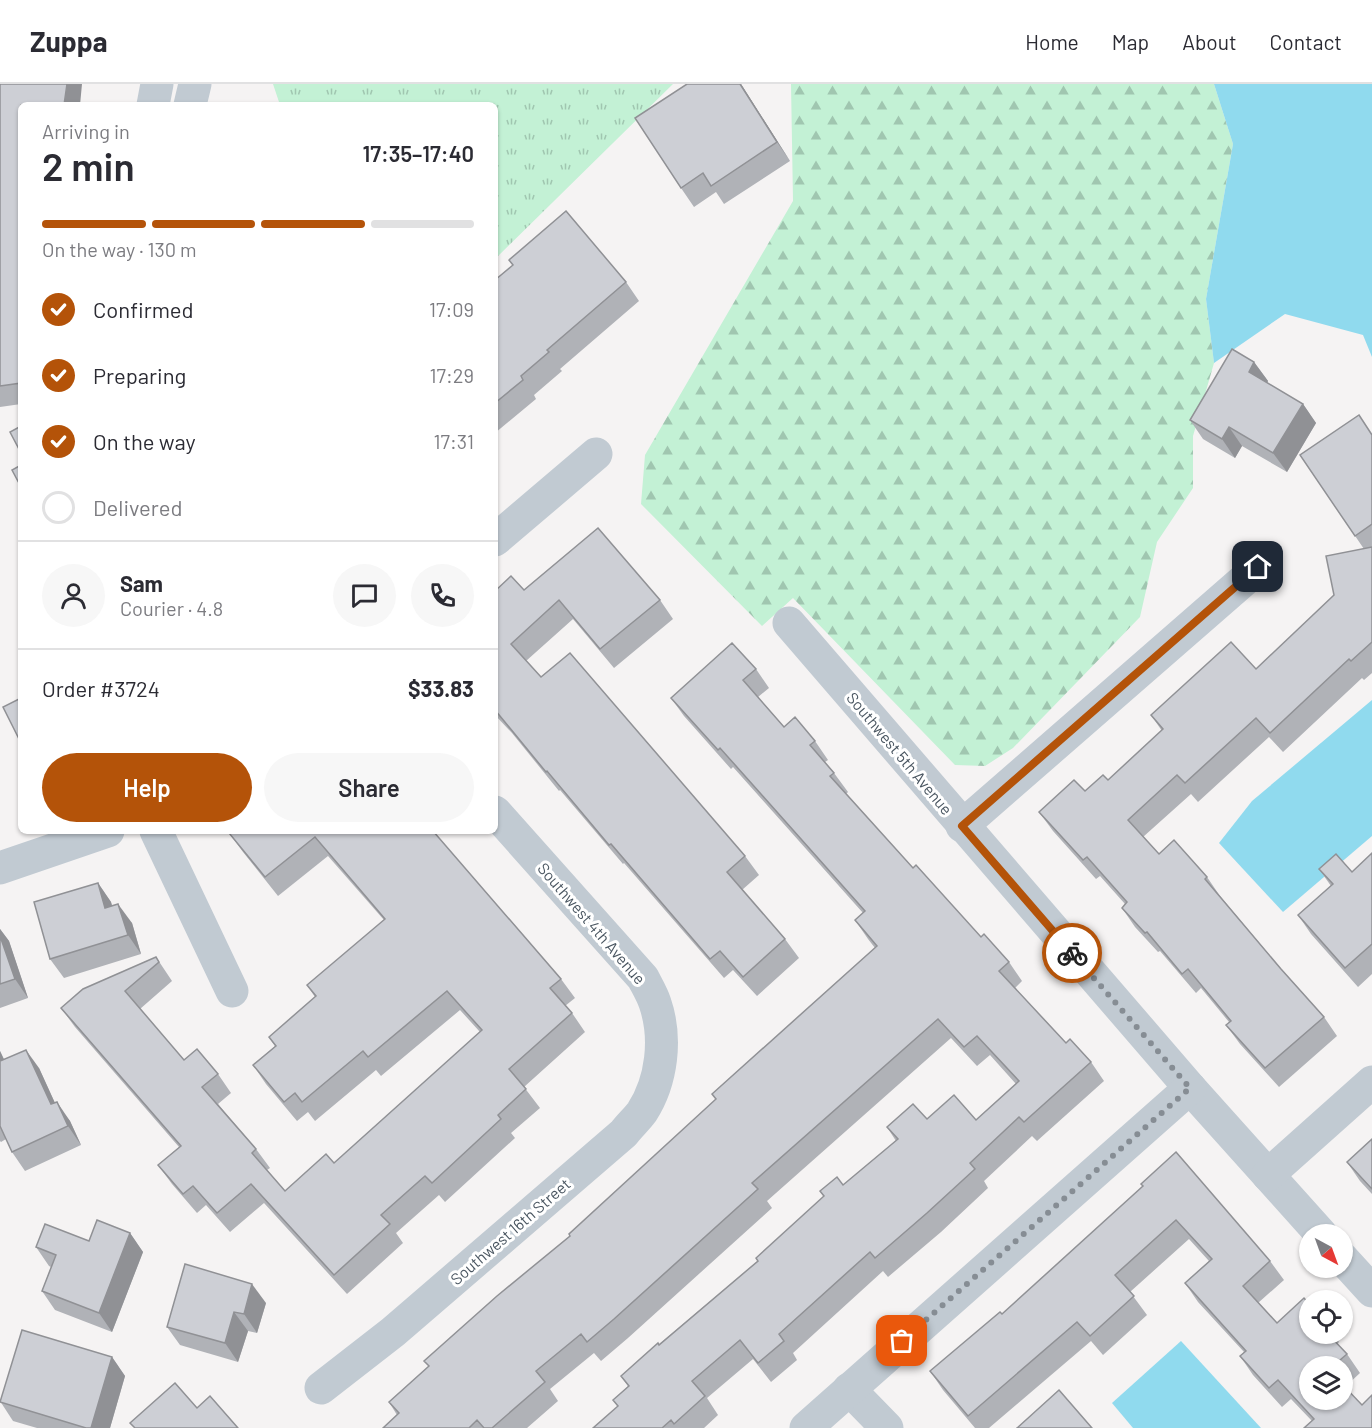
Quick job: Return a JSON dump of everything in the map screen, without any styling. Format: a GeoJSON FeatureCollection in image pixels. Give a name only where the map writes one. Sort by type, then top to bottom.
{"type":"FeatureCollection","features":[{"type":"Feature","properties":{"kind":"street"},"geometry":{"type":"LineString","coordinates":[[154,102],[157,84]]}},
{"type":"Feature","properties":{"kind":"street"},"geometry":{"type":"LineString","coordinates":[[191,102],[195,84]]}},
{"type":"Feature","properties":{"kind":"street"},"geometry":{"type":"LineString","coordinates":[[498,537],[596,454]]}},
{"type":"Feature","properties":{"kind":"street"},"geometry":{"type":"LineString","coordinates":[[962,826],[1258,567]]}},
{"type":"Feature","properties":{"kind":"street","name":"Southwest 5th Avenue"},"geometry":{"type":"LineString","coordinates":[[789,623],[1190,1088],[1312,1224]]}},
{"type":"Feature","properties":{"kind":"street","name":"Southwest 4th Avenue"},"geometry":{"type":"LineString","coordinates":[[498,815],[643,978],[655,1003],[661,1031],[661,1047]]}},
{"type":"Feature","properties":{"kind":"street"},"geometry":{"type":"LineString","coordinates":[[0,868],[99,834]]}},
{"type":"Feature","properties":{"kind":"street"},"geometry":{"type":"LineString","coordinates":[[157,834],[232,991]]}},
{"type":"Feature","properties":{"kind":"street","name":"Southwest 16th Street"},"geometry":{"type":"LineString","coordinates":[[321,1388],[393,1332],[624,1133],[642,1112],[654,1086],[661,1059],[661,1047]]}},
{"type":"Feature","properties":{"kind":"street"},"geometry":{"type":"LineString","coordinates":[[1268,1175],[1372,1082]]}},
{"type":"Feature","properties":{"kind":"street"},"geometry":{"type":"LineString","coordinates":[[806,1428],[1190,1088]]}},
{"type":"Feature","properties":{"kind":"street"},"geometry":{"type":"LineString","coordinates":[[1353,1270],[1372,1291]]}},
{"type":"Feature","properties":{"kind":"street"},"geometry":{"type":"LineString","coordinates":[[849,1389],[887,1428]]}},
{"type":"Feature","properties":{"kind":"green space"},"geometry":{"type":"Polygon","coordinates":[[[273,84],[673,84],[498,256],[498,102],[279,102],[273,84]]]}},
{"type":"Feature","properties":{"kind":"green space"},"geometry":{"type":"Polygon","coordinates":[[[791,84],[1214,84],[1233,144],[1206,299],[1214,363],[1193,436],[1193,488],[1157,542],[1140,617],[1013,748],[985,766],[955,765],[793,598],[762,626],[641,504],[645,455],[793,201],[791,84]]]}},
{"type":"Feature","properties":{"kind":"water"},"geometry":{"type":"Polygon","coordinates":[[[1214,84],[1372,84],[1372,357],[1363,335],[1285,314],[1214,363],[1206,299],[1233,144],[1214,84]]]}},
{"type":"Feature","properties":{"kind":"water"},"geometry":{"type":"Polygon","coordinates":[[[1372,700],[1372,836],[1283,912],[1219,843],[1252,801],[1372,700]]]}},
{"type":"Feature","properties":{"kind":"water"},"geometry":{"type":"Polygon","coordinates":[[[1181,1341],[1261,1428],[1133,1428],[1112,1403],[1181,1341]]]}},
{"type":"Feature","properties":{"kind":"building"},"geometry":{"type":"Polygon","coordinates":[[[0,84],[67,84],[64,102],[18,102],[18,383],[0,386],[0,84]]]}},
{"type":"Feature","properties":{"kind":"building"},"geometry":{"type":"Polygon","coordinates":[[[687,84],[740,84],[777,142],[711,186],[703,173],[681,188],[635,118],[687,84]]]}},
{"type":"Feature","properties":{"kind":"building"},"geometry":{"type":"Polygon","coordinates":[[[566,211],[626,282],[547,350],[549,352],[521,376],[523,380],[498,401],[498,278],[513,265],[509,260],[566,211]]]}},
{"type":"Feature","properties":{"kind":"building"},"geometry":{"type":"Polygon","coordinates":[[[1232,349],[1254,362],[1249,372],[1303,404],[1273,453],[1229,427],[1222,439],[1190,420],[1232,349]]]}},
{"type":"Feature","properties":{"kind":"building"},"geometry":{"type":"Polygon","coordinates":[[[1359,415],[1372,435],[1372,524],[1355,536],[1300,455],[1359,415]]]}},
{"type":"Feature","properties":{"kind":"building"},"geometry":{"type":"Polygon","coordinates":[[[18,428],[18,447],[10,432],[18,428]]]}},
{"type":"Feature","properties":{"kind":"building"},"geometry":{"type":"Polygon","coordinates":[[[18,467],[18,481],[12,470],[18,467]]]}},
{"type":"Feature","properties":{"kind":"building"},"geometry":{"type":"Polygon","coordinates":[[[598,528],[660,600],[600,649],[559,600],[511,644],[541,677],[570,653],[745,856],[727,872],[785,939],[743,977],[720,951],[710,959],[611,844],[609,845],[498,714],[498,588],[511,576],[524,590],[598,528]]]}},
{"type":"Feature","properties":{"kind":"building"},"geometry":{"type":"Polygon","coordinates":[[[1372,547],[1372,642],[1351,661],[1349,659],[1270,733],[1256,718],[1185,783],[1177,775],[1128,820],[1159,854],[1174,840],[1324,1017],[1265,1068],[1226,1025],[1231,1021],[1188,969],[1182,974],[1147,932],[1145,933],[1122,908],[1127,902],[1087,857],[1083,860],[1039,812],[1074,780],[1085,791],[1103,775],[1108,780],[1163,729],[1151,715],[1231,642],[1256,669],[1334,595],[1326,556],[1372,547]]]}},
{"type":"Feature","properties":{"kind":"building"},"geometry":{"type":"Polygon","coordinates":[[[732,643],[756,669],[743,680],[784,727],[795,717],[815,741],[810,745],[834,773],[830,776],[913,868],[916,865],[981,937],[984,934],[1009,962],[999,971],[1066,1043],[1070,1039],[1091,1062],[1024,1122],[1019,1117],[970,1163],[975,1169],[875,1258],[870,1252],[779,1334],[784,1341],[758,1363],[740,1340],[692,1381],[705,1396],[674,1424],[671,1420],[662,1428],[593,1428],[618,1406],[613,1400],[629,1386],[621,1376],[758,1261],[756,1258],[824,1196],[820,1191],[837,1177],[843,1185],[898,1139],[887,1127],[913,1104],[927,1119],[954,1095],[976,1120],[1019,1081],[977,1036],[964,1047],[938,1019],[752,1183],[758,1189],[614,1319],[587,1342],[581,1334],[536,1371],[545,1382],[492,1428],[484,1428],[477,1420],[469,1428],[383,1428],[399,1413],[389,1402],[429,1366],[424,1361],[497,1296],[570,1236],[569,1234],[716,1099],[712,1094],[877,946],[855,920],[865,911],[720,748],[718,750],[671,698],[732,643]]]}},
{"type":"Feature","properties":{"kind":"building"},"geometry":{"type":"Polygon","coordinates":[[[18,700],[18,737],[3,707],[18,700]]]}},
{"type":"Feature","properties":{"kind":"building"},"geometry":{"type":"Polygon","coordinates":[[[230,834],[436,834],[561,979],[550,988],[572,1013],[509,1069],[526,1089],[498,1115],[501,1119],[432,1183],[425,1176],[381,1215],[390,1224],[334,1275],[251,1184],[217,1213],[193,1186],[183,1194],[158,1165],[181,1146],[61,1008],[83,989],[156,957],[159,962],[125,991],[184,1060],[197,1049],[218,1074],[202,1087],[256,1149],[252,1153],[285,1191],[326,1154],[334,1163],[482,1030],[447,991],[368,1057],[363,1051],[302,1102],[295,1093],[284,1102],[253,1065],[276,1046],[269,1037],[316,996],[307,985],[385,919],[315,837],[265,877],[230,834]]]}},
{"type":"Feature","properties":{"kind":"building"},"geometry":{"type":"Polygon","coordinates":[[[1372,853],[1372,944],[1345,968],[1298,915],[1333,884],[1319,869],[1336,854],[1352,872],[1372,853]]]}},
{"type":"Feature","properties":{"kind":"building"},"geometry":{"type":"Polygon","coordinates":[[[98,883],[105,908],[118,904],[128,935],[50,959],[34,902],[98,883]]]}},
{"type":"Feature","properties":{"kind":"building"},"geometry":{"type":"Polygon","coordinates":[[[0,936],[15,979],[0,984],[0,936]]]}},
{"type":"Feature","properties":{"kind":"building"},"geometry":{"type":"Polygon","coordinates":[[[26,1050],[51,1104],[57,1102],[68,1126],[12,1152],[0,1126],[0,1061],[26,1050]]]}},
{"type":"Feature","properties":{"kind":"building"},"geometry":{"type":"Polygon","coordinates":[[[1372,1139],[1372,1189],[1347,1162],[1372,1139]]]}},
{"type":"Feature","properties":{"kind":"building"},"geometry":{"type":"Polygon","coordinates":[[[1176,1152],[1270,1261],[1243,1286],[1277,1323],[1299,1303],[1299,1344],[1338,1344],[1347,1354],[1345,1356],[1299,1356],[1299,1403],[1278,1380],[1269,1388],[1240,1356],[1246,1351],[1185,1283],[1212,1259],[1176,1220],[1115,1275],[1134,1296],[1090,1336],[1077,1322],[968,1416],[930,1371],[1000,1312],[1002,1314],[1143,1186],[1141,1184],[1176,1152]]]}},
{"type":"Feature","properties":{"kind":"building"},"geometry":{"type":"Polygon","coordinates":[[[97,1220],[130,1233],[99,1313],[42,1291],[56,1255],[36,1247],[45,1224],[89,1241],[97,1220]]]}},
{"type":"Feature","properties":{"kind":"building"},"geometry":{"type":"Polygon","coordinates":[[[185,1264],[252,1284],[244,1314],[234,1312],[225,1343],[167,1327],[185,1264]]]}},
{"type":"Feature","properties":{"kind":"building"},"geometry":{"type":"Polygon","coordinates":[[[22,1330],[112,1357],[91,1428],[0,1402],[22,1330]]]}},
{"type":"Feature","properties":{"kind":"building"},"geometry":{"type":"Polygon","coordinates":[[[175,1383],[197,1408],[210,1396],[238,1428],[135,1428],[130,1423],[175,1383]]]}},
{"type":"Feature","properties":{"kind":"building"},"geometry":{"type":"Polygon","coordinates":[[[1059,1390],[1092,1428],[1017,1428],[1059,1390]]]}},
{"type":"Feature","properties":{"kind":"building"},"geometry":{"type":"Polygon","coordinates":[[[1372,1395],[1372,1428],[1304,1428],[1314,1419],[1306,1410],[1353,1410],[1353,1396],[1362,1405],[1372,1395]]]}},
{"type":"Feature","properties":{"kind":"way so far"},"geometry":{"type":"LineString","coordinates":[[902,1341],[1190,1088],[1072,953]]}},
{"type":"Feature","properties":{"kind":"route"},"geometry":{"type":"LineString","coordinates":[[1072,953],[962,826],[1258,567]]}}]}
